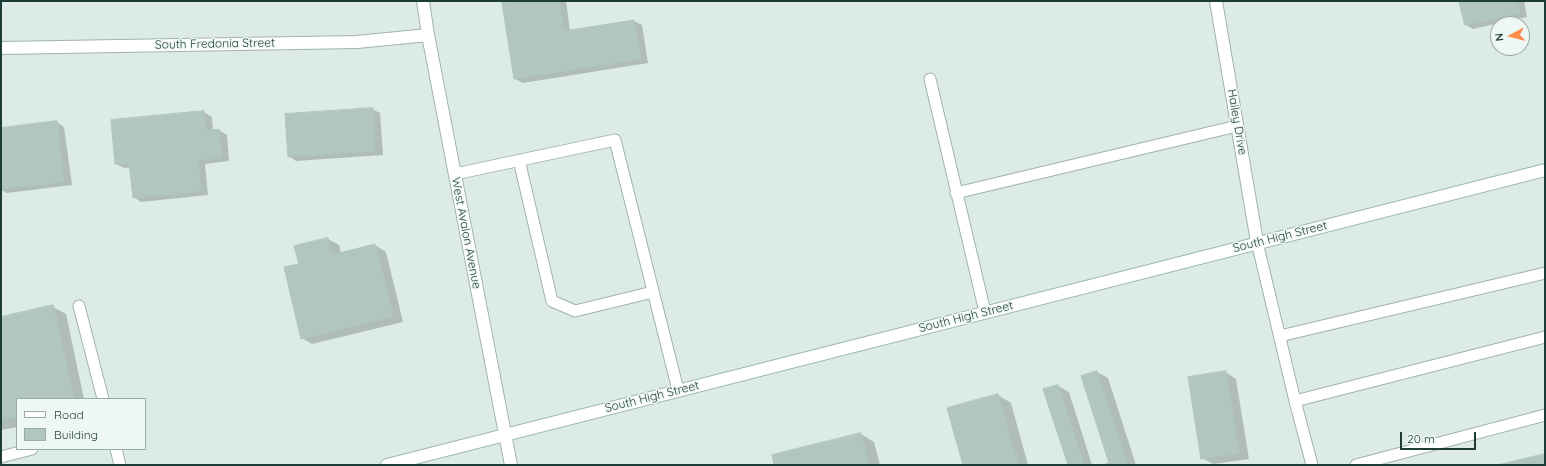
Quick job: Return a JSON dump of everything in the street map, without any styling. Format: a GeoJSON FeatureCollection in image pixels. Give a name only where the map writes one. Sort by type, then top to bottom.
{"type":"FeatureCollection","features":[{"type":"Feature","properties":{"kind":"main road","name":"West Avalon Avenue"},"geometry":{"type":"LineString","coordinates":[[423,1],[428,35],[511,465]]}},
{"type":"Feature","properties":{"kind":"main road","name":"Hailey Drive"},"geometry":{"type":"LineString","coordinates":[[1216,1],[1257,242]]}},
{"type":"Feature","properties":{"kind":"main road","name":"South Fredonia Street"},"geometry":{"type":"LineString","coordinates":[[1,48],[351,42],[428,35]]}},
{"type":"Feature","properties":{"kind":"main road","name":"South High Street"},"geometry":{"type":"LineString","coordinates":[[387,465],[1257,242],[1545,170]]}},
{"type":"Feature","properties":{"kind":"lane"},"geometry":{"type":"LineString","coordinates":[[930,79],[985,312]]}},
{"type":"Feature","properties":{"kind":"lane"},"geometry":{"type":"LineString","coordinates":[[956,193],[1237,126]]}},
{"type":"Feature","properties":{"kind":"lane"},"geometry":{"type":"LineString","coordinates":[[455,174],[615,140],[678,390]]}},
{"type":"Feature","properties":{"kind":"lane"},"geometry":{"type":"LineString","coordinates":[[519,160],[552,301],[575,311],[653,292]]}},
{"type":"Feature","properties":{"kind":"lane"},"geometry":{"type":"LineString","coordinates":[[1257,242],[1312,465]]}},
{"type":"Feature","properties":{"kind":"lane"},"geometry":{"type":"LineString","coordinates":[[1280,336],[1545,273]]}},
{"type":"Feature","properties":{"kind":"lane"},"geometry":{"type":"LineString","coordinates":[[79,306],[103,398]]}},
{"type":"Feature","properties":{"kind":"lane"},"geometry":{"type":"LineString","coordinates":[[1295,401],[1545,337]]}},
{"type":"Feature","properties":{"kind":"lane"},"geometry":{"type":"LineString","coordinates":[[1356,465],[1545,415]]}},
{"type":"Feature","properties":{"kind":"lane"},"geometry":{"type":"LineString","coordinates":[[1,457],[28,450]]}},
{"type":"Feature","properties":{"kind":"lane"},"geometry":{"type":"LineString","coordinates":[[116,450],[120,465]]}},
{"type":"Feature","properties":{"kind":"building"},"geometry":{"type":"Polygon","coordinates":[[[511,1],[559,1],[564,31],[634,20],[641,59],[514,79],[502,3],[511,1]]]}},
{"type":"Feature","properties":{"kind":"building"},"geometry":{"type":"Polygon","coordinates":[[[1459,1],[1518,1],[1520,13],[1506,16],[1490,16],[1490,20],[1465,25],[1459,1]]]}},
{"type":"Feature","properties":{"kind":"building"},"geometry":{"type":"Polygon","coordinates":[[[373,108],[375,151],[288,157],[285,114],[373,108]]]}},
{"type":"Feature","properties":{"kind":"building"},"geometry":{"type":"Polygon","coordinates":[[[204,111],[206,131],[219,129],[222,158],[198,160],[201,191],[133,198],[129,163],[115,164],[111,120],[204,111]]]}},
{"type":"Feature","properties":{"kind":"building"},"geometry":{"type":"Polygon","coordinates":[[[57,121],[64,182],[1,189],[1,128],[57,121]]]}},
{"type":"Feature","properties":{"kind":"building"},"geometry":{"type":"Polygon","coordinates":[[[328,238],[332,255],[375,244],[393,316],[301,339],[284,267],[299,264],[294,246],[328,238]]]}},
{"type":"Feature","properties":{"kind":"building"},"geometry":{"type":"Polygon","coordinates":[[[53,305],[74,398],[16,398],[16,417],[1,420],[1,317],[53,305]]]}},
{"type":"Feature","properties":{"kind":"building"},"geometry":{"type":"Polygon","coordinates":[[[1097,371],[1128,465],[1102,465],[1109,463],[1081,376],[1097,371]]]}},
{"type":"Feature","properties":{"kind":"building"},"geometry":{"type":"Polygon","coordinates":[[[1226,371],[1239,453],[1201,459],[1188,377],[1226,371]]]}},
{"type":"Feature","properties":{"kind":"building"},"geometry":{"type":"Polygon","coordinates":[[[1058,385],[1084,465],[1068,465],[1043,389],[1058,385]]]}},
{"type":"Feature","properties":{"kind":"building"},"geometry":{"type":"Polygon","coordinates":[[[998,394],[1018,465],[963,465],[947,408],[998,394]]]}},
{"type":"Feature","properties":{"kind":"building"},"geometry":{"type":"Polygon","coordinates":[[[861,433],[869,465],[774,465],[772,455],[861,433]]]}},
{"type":"Feature","properties":{"kind":"building"},"geometry":{"type":"Polygon","coordinates":[[[1545,454],[1545,465],[1498,465],[1545,454]]]}}]}
